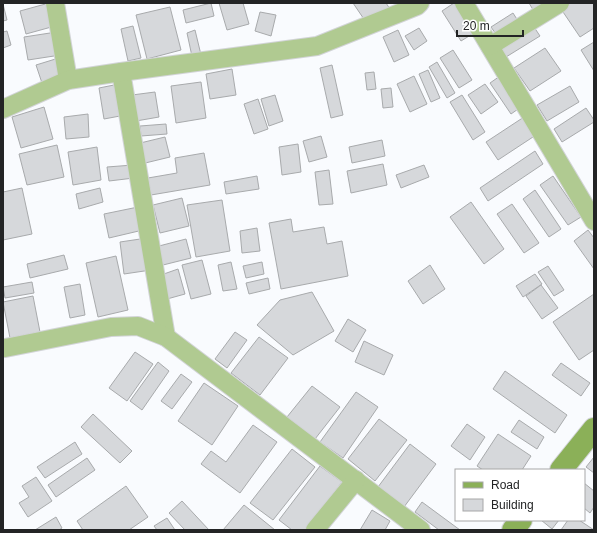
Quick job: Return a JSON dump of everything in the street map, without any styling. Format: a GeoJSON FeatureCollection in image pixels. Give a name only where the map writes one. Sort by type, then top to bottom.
{"type":"FeatureCollection","features":[{"type":"Feature","properties":{"kind":"street"},"geometry":{"type":"LineString","coordinates":[[55,3],[68,80]]}},
{"type":"Feature","properties":{"kind":"street"},"geometry":{"type":"LineString","coordinates":[[3,109],[68,80],[317,46],[417,6],[420,3]]}},
{"type":"Feature","properties":{"kind":"street"},"geometry":{"type":"LineString","coordinates":[[464,3],[594,221]]}},
{"type":"Feature","properties":{"kind":"street"},"geometry":{"type":"LineString","coordinates":[[490,46],[560,3]]}},
{"type":"Feature","properties":{"kind":"street"},"geometry":{"type":"LineString","coordinates":[[121,72],[166,337]]}},
{"type":"Feature","properties":{"kind":"street"},"geometry":{"type":"LineString","coordinates":[[4,345],[111,327],[138,326],[166,337],[421,530]]}},
{"type":"Feature","properties":{"kind":"street"},"geometry":{"type":"LineString","coordinates":[[562,469],[594,429]]}},
{"type":"Feature","properties":{"kind":"street"},"geometry":{"type":"LineString","coordinates":[[315,530],[356,480]]}},
{"type":"Feature","properties":{"kind":"street"},"geometry":{"type":"LineString","coordinates":[[513,530],[520,521]]}},
{"type":"Feature","properties":{"kind":"building"},"geometry":{"type":"Polygon","coordinates":[[[49,3],[55,26],[26,34],[20,11],[49,3]]]}},
{"type":"Feature","properties":{"kind":"building"},"geometry":{"type":"Polygon","coordinates":[[[211,3],[214,16],[186,23],[183,10],[211,3]]]}},
{"type":"Feature","properties":{"kind":"building"},"geometry":{"type":"Polygon","coordinates":[[[219,3],[243,3],[249,24],[227,30],[219,3]]]}},
{"type":"Feature","properties":{"kind":"building"},"geometry":{"type":"Polygon","coordinates":[[[353,3],[386,3],[392,12],[370,28],[353,3]]]}},
{"type":"Feature","properties":{"kind":"building"},"geometry":{"type":"Polygon","coordinates":[[[454,3],[474,33],[461,41],[442,11],[454,3]]]}},
{"type":"Feature","properties":{"kind":"building"},"geometry":{"type":"Polygon","coordinates":[[[529,3],[550,3],[535,13],[529,3]]]}},
{"type":"Feature","properties":{"kind":"building"},"geometry":{"type":"Polygon","coordinates":[[[570,3],[594,3],[594,28],[580,37],[561,9],[570,3]]]}},
{"type":"Feature","properties":{"kind":"building"},"geometry":{"type":"Polygon","coordinates":[[[3,4],[7,20],[3,21],[3,4]]]}},
{"type":"Feature","properties":{"kind":"building"},"geometry":{"type":"Polygon","coordinates":[[[170,7],[181,50],[147,59],[136,15],[170,7]]]}},
{"type":"Feature","properties":{"kind":"building"},"geometry":{"type":"Polygon","coordinates":[[[260,12],[276,15],[271,36],[255,31],[260,12]]]}},
{"type":"Feature","properties":{"kind":"building"},"geometry":{"type":"Polygon","coordinates":[[[513,13],[520,24],[498,37],[491,27],[513,13]]]}},
{"type":"Feature","properties":{"kind":"building"},"geometry":{"type":"Polygon","coordinates":[[[532,24],[540,36],[506,57],[499,45],[532,24]]]}},
{"type":"Feature","properties":{"kind":"building"},"geometry":{"type":"Polygon","coordinates":[[[133,26],[141,58],[128,61],[121,29],[133,26]]]}},
{"type":"Feature","properties":{"kind":"building"},"geometry":{"type":"Polygon","coordinates":[[[419,28],[427,41],[414,50],[405,36],[419,28]]]}},
{"type":"Feature","properties":{"kind":"building"},"geometry":{"type":"Polygon","coordinates":[[[195,30],[202,59],[193,61],[187,33],[195,30]]]}},
{"type":"Feature","properties":{"kind":"building"},"geometry":{"type":"Polygon","coordinates":[[[398,30],[409,55],[394,62],[383,37],[398,30]]]}},
{"type":"Feature","properties":{"kind":"building"},"geometry":{"type":"Polygon","coordinates":[[[7,31],[11,45],[3,48],[3,32],[7,31]]]}},
{"type":"Feature","properties":{"kind":"building"},"geometry":{"type":"Polygon","coordinates":[[[63,31],[67,54],[28,60],[24,37],[63,31]]]}},
{"type":"Feature","properties":{"kind":"building"},"geometry":{"type":"Polygon","coordinates":[[[594,42],[594,71],[581,50],[594,42]]]}},
{"type":"Feature","properties":{"kind":"building"},"geometry":{"type":"Polygon","coordinates":[[[545,48],[561,71],[530,91],[514,68],[545,48]]]}},
{"type":"Feature","properties":{"kind":"building"},"geometry":{"type":"Polygon","coordinates":[[[453,50],[472,80],[459,88],[440,58],[453,50]]]}},
{"type":"Feature","properties":{"kind":"building"},"geometry":{"type":"Polygon","coordinates":[[[62,57],[68,75],[42,83],[36,65],[62,57]]]}},
{"type":"Feature","properties":{"kind":"building"},"geometry":{"type":"Polygon","coordinates":[[[437,62],[455,93],[447,98],[429,67],[437,62]]]}},
{"type":"Feature","properties":{"kind":"building"},"geometry":{"type":"Polygon","coordinates":[[[332,65],[343,115],[331,118],[320,68],[332,65]]]}},
{"type":"Feature","properties":{"kind":"building"},"geometry":{"type":"Polygon","coordinates":[[[232,69],[236,95],[210,99],[206,74],[232,69]]]}},
{"type":"Feature","properties":{"kind":"building"},"geometry":{"type":"Polygon","coordinates":[[[428,70],[440,98],[431,102],[419,74],[428,70]]]}},
{"type":"Feature","properties":{"kind":"building"},"geometry":{"type":"Polygon","coordinates":[[[374,72],[376,89],[367,90],[365,73],[374,72]]]}},
{"type":"Feature","properties":{"kind":"building"},"geometry":{"type":"Polygon","coordinates":[[[414,76],[427,104],[410,112],[397,84],[414,76]]]}},
{"type":"Feature","properties":{"kind":"building"},"geometry":{"type":"Polygon","coordinates":[[[500,76],[521,107],[511,114],[490,83],[500,76]]]}},
{"type":"Feature","properties":{"kind":"building"},"geometry":{"type":"Polygon","coordinates":[[[201,82],[206,118],[176,123],[171,86],[201,82]]]}},
{"type":"Feature","properties":{"kind":"building"},"geometry":{"type":"Polygon","coordinates":[[[485,84],[498,102],[481,114],[468,95],[485,84]]]}},
{"type":"Feature","properties":{"kind":"building"},"geometry":{"type":"Polygon","coordinates":[[[114,85],[120,116],[104,119],[99,88],[114,85]]]}},
{"type":"Feature","properties":{"kind":"building"},"geometry":{"type":"Polygon","coordinates":[[[570,86],[579,102],[547,121],[537,105],[570,86]]]}},
{"type":"Feature","properties":{"kind":"building"},"geometry":{"type":"Polygon","coordinates":[[[391,88],[393,107],[383,108],[381,89],[391,88]]]}},
{"type":"Feature","properties":{"kind":"building"},"geometry":{"type":"Polygon","coordinates":[[[155,92],[159,117],[136,121],[132,95],[155,92]]]}},
{"type":"Feature","properties":{"kind":"building"},"geometry":{"type":"Polygon","coordinates":[[[275,95],[283,121],[269,126],[261,99],[275,95]]]}},
{"type":"Feature","properties":{"kind":"building"},"geometry":{"type":"Polygon","coordinates":[[[462,95],[485,132],[473,140],[450,102],[462,95]]]}},
{"type":"Feature","properties":{"kind":"building"},"geometry":{"type":"Polygon","coordinates":[[[258,99],[268,129],[254,134],[244,104],[258,99]]]}},
{"type":"Feature","properties":{"kind":"building"},"geometry":{"type":"Polygon","coordinates":[[[44,107],[53,139],[21,148],[12,117],[44,107]]]}},
{"type":"Feature","properties":{"kind":"building"},"geometry":{"type":"Polygon","coordinates":[[[586,108],[594,122],[562,142],[554,129],[586,108]]]}},
{"type":"Feature","properties":{"kind":"building"},"geometry":{"type":"Polygon","coordinates":[[[88,114],[89,137],[66,139],[64,117],[88,114]]]}},
{"type":"Feature","properties":{"kind":"building"},"geometry":{"type":"Polygon","coordinates":[[[524,117],[536,135],[498,160],[486,142],[524,117]]]}},
{"type":"Feature","properties":{"kind":"building"},"geometry":{"type":"Polygon","coordinates":[[[166,124],[167,134],[141,136],[140,126],[166,124]]]}},
{"type":"Feature","properties":{"kind":"building"},"geometry":{"type":"Polygon","coordinates":[[[321,136],[327,157],[309,162],[303,141],[321,136]]]}},
{"type":"Feature","properties":{"kind":"building"},"geometry":{"type":"Polygon","coordinates":[[[165,137],[170,157],[137,165],[132,145],[165,137]]]}},
{"type":"Feature","properties":{"kind":"building"},"geometry":{"type":"Polygon","coordinates":[[[382,140],[385,156],[352,163],[349,147],[382,140]]]}},
{"type":"Feature","properties":{"kind":"building"},"geometry":{"type":"Polygon","coordinates":[[[298,144],[301,172],[282,175],[279,147],[298,144]]]}},
{"type":"Feature","properties":{"kind":"building"},"geometry":{"type":"Polygon","coordinates":[[[57,145],[64,177],[27,185],[19,154],[57,145]]]}},
{"type":"Feature","properties":{"kind":"building"},"geometry":{"type":"Polygon","coordinates":[[[97,147],[101,180],[73,185],[68,152],[97,147]]]}},
{"type":"Feature","properties":{"kind":"building"},"geometry":{"type":"Polygon","coordinates":[[[535,151],[543,164],[488,201],[480,188],[535,151]]]}},
{"type":"Feature","properties":{"kind":"building"},"geometry":{"type":"Polygon","coordinates":[[[204,153],[210,185],[151,195],[148,178],[177,173],[175,158],[204,153]]]}},
{"type":"Feature","properties":{"kind":"building"},"geometry":{"type":"Polygon","coordinates":[[[383,164],[387,185],[351,193],[347,171],[383,164]]]}},
{"type":"Feature","properties":{"kind":"building"},"geometry":{"type":"Polygon","coordinates":[[[133,165],[134,178],[109,181],[107,167],[133,165]]]}},
{"type":"Feature","properties":{"kind":"building"},"geometry":{"type":"Polygon","coordinates":[[[424,165],[429,177],[401,188],[396,175],[424,165]]]}},
{"type":"Feature","properties":{"kind":"building"},"geometry":{"type":"Polygon","coordinates":[[[329,170],[333,204],[319,205],[315,172],[329,170]]]}},
{"type":"Feature","properties":{"kind":"building"},"geometry":{"type":"Polygon","coordinates":[[[257,176],[259,189],[226,194],[224,182],[257,176]]]}},
{"type":"Feature","properties":{"kind":"building"},"geometry":{"type":"Polygon","coordinates":[[[553,176],[581,217],[568,225],[540,185],[553,176]]]}},
{"type":"Feature","properties":{"kind":"building"},"geometry":{"type":"Polygon","coordinates":[[[22,188],[32,234],[3,240],[3,192],[22,188]]]}},
{"type":"Feature","properties":{"kind":"building"},"geometry":{"type":"Polygon","coordinates":[[[100,188],[103,202],[79,209],[76,194],[100,188]]]}},
{"type":"Feature","properties":{"kind":"building"},"geometry":{"type":"Polygon","coordinates":[[[535,190],[561,229],[549,237],[523,199],[535,190]]]}},
{"type":"Feature","properties":{"kind":"building"},"geometry":{"type":"Polygon","coordinates":[[[182,198],[189,226],[160,233],[153,205],[182,198]]]}},
{"type":"Feature","properties":{"kind":"building"},"geometry":{"type":"Polygon","coordinates":[[[222,200],[230,251],[196,257],[187,205],[222,200]]]}},
{"type":"Feature","properties":{"kind":"building"},"geometry":{"type":"Polygon","coordinates":[[[471,202],[504,249],[484,264],[450,217],[471,202]]]}},
{"type":"Feature","properties":{"kind":"building"},"geometry":{"type":"Polygon","coordinates":[[[512,204],[539,243],[524,253],[497,214],[512,204]]]}},
{"type":"Feature","properties":{"kind":"building"},"geometry":{"type":"Polygon","coordinates":[[[138,207],[143,230],[109,238],[104,214],[138,207]]]}},
{"type":"Feature","properties":{"kind":"building"},"geometry":{"type":"Polygon","coordinates":[[[291,219],[293,232],[324,227],[327,244],[342,241],[348,276],[281,289],[269,223],[291,219]]]}},
{"type":"Feature","properties":{"kind":"building"},"geometry":{"type":"Polygon","coordinates":[[[257,228],[260,251],[242,253],[240,231],[257,228]]]}},
{"type":"Feature","properties":{"kind":"building"},"geometry":{"type":"Polygon","coordinates":[[[588,230],[594,238],[594,269],[574,241],[588,230]]]}},
{"type":"Feature","properties":{"kind":"building"},"geometry":{"type":"Polygon","coordinates":[[[147,238],[151,270],[124,274],[120,242],[147,238]]]}},
{"type":"Feature","properties":{"kind":"building"},"geometry":{"type":"Polygon","coordinates":[[[186,239],[191,258],[163,265],[159,246],[186,239]]]}},
{"type":"Feature","properties":{"kind":"building"},"geometry":{"type":"Polygon","coordinates":[[[64,255],[68,269],[30,278],[27,264],[64,255]]]}},
{"type":"Feature","properties":{"kind":"building"},"geometry":{"type":"Polygon","coordinates":[[[116,256],[128,310],[98,317],[86,263],[116,256]]]}},
{"type":"Feature","properties":{"kind":"building"},"geometry":{"type":"Polygon","coordinates":[[[202,260],[211,294],[191,299],[182,265],[202,260]]]}},
{"type":"Feature","properties":{"kind":"building"},"geometry":{"type":"Polygon","coordinates":[[[231,262],[237,289],[223,291],[218,265],[231,262]]]}},
{"type":"Feature","properties":{"kind":"building"},"geometry":{"type":"Polygon","coordinates":[[[262,262],[264,274],[246,278],[243,266],[262,262]]]}},
{"type":"Feature","properties":{"kind":"building"},"geometry":{"type":"Polygon","coordinates":[[[430,265],[445,289],[423,304],[408,281],[430,265]]]}},
{"type":"Feature","properties":{"kind":"building"},"geometry":{"type":"Polygon","coordinates":[[[548,266],[564,290],[554,296],[538,272],[548,266]]]}},
{"type":"Feature","properties":{"kind":"building"},"geometry":{"type":"Polygon","coordinates":[[[178,269],[185,294],[167,299],[161,275],[178,269]]]}},
{"type":"Feature","properties":{"kind":"building"},"geometry":{"type":"Polygon","coordinates":[[[535,274],[542,284],[523,297],[516,286],[535,274]]]}},
{"type":"Feature","properties":{"kind":"building"},"geometry":{"type":"Polygon","coordinates":[[[268,278],[270,289],[249,294],[246,283],[268,278]]]}},
{"type":"Feature","properties":{"kind":"building"},"geometry":{"type":"Polygon","coordinates":[[[32,282],[34,293],[5,298],[3,287],[32,282]]]}},
{"type":"Feature","properties":{"kind":"building"},"geometry":{"type":"Polygon","coordinates":[[[80,284],[85,315],[70,318],[64,287],[80,284]]]}},
{"type":"Feature","properties":{"kind":"building"},"geometry":{"type":"Polygon","coordinates":[[[541,285],[558,308],[542,319],[526,296],[541,285]]]}},
{"type":"Feature","properties":{"kind":"building"},"geometry":{"type":"Polygon","coordinates":[[[312,292],[334,331],[293,355],[257,325],[280,300],[312,292]]]}},
{"type":"Feature","properties":{"kind":"building"},"geometry":{"type":"Polygon","coordinates":[[[594,294],[594,350],[579,360],[553,322],[594,294]]]}},
{"type":"Feature","properties":{"kind":"building"},"geometry":{"type":"Polygon","coordinates":[[[33,296],[40,332],[10,338],[3,302],[33,296]]]}},
{"type":"Feature","properties":{"kind":"building"},"geometry":{"type":"Polygon","coordinates":[[[348,319],[366,330],[353,352],[335,341],[348,319]]]}},
{"type":"Feature","properties":{"kind":"building"},"geometry":{"type":"Polygon","coordinates":[[[235,332],[247,340],[227,368],[215,359],[235,332]]]}},
{"type":"Feature","properties":{"kind":"building"},"geometry":{"type":"Polygon","coordinates":[[[259,337],[288,358],[260,395],[231,373],[259,337]]]}},
{"type":"Feature","properties":{"kind":"building"},"geometry":{"type":"Polygon","coordinates":[[[364,341],[393,355],[384,375],[355,362],[364,341]]]}},
{"type":"Feature","properties":{"kind":"building"},"geometry":{"type":"Polygon","coordinates":[[[135,352],[153,364],[127,401],[109,388],[135,352]]]}},
{"type":"Feature","properties":{"kind":"building"},"geometry":{"type":"Polygon","coordinates":[[[158,362],[169,371],[142,410],[130,401],[158,362]]]}},
{"type":"Feature","properties":{"kind":"building"},"geometry":{"type":"Polygon","coordinates":[[[561,363],[590,383],[581,396],[552,375],[561,363]]]}},
{"type":"Feature","properties":{"kind":"building"},"geometry":{"type":"Polygon","coordinates":[[[505,371],[567,415],[555,433],[493,389],[505,371]]]}},
{"type":"Feature","properties":{"kind":"building"},"geometry":{"type":"Polygon","coordinates":[[[181,374],[192,382],[172,409],[161,401],[181,374]]]}},
{"type":"Feature","properties":{"kind":"building"},"geometry":{"type":"Polygon","coordinates":[[[204,383],[238,406],[212,445],[178,421],[204,383]]]}},
{"type":"Feature","properties":{"kind":"building"},"geometry":{"type":"Polygon","coordinates":[[[312,386],[340,407],[315,439],[287,417],[312,386]]]}},
{"type":"Feature","properties":{"kind":"building"},"geometry":{"type":"Polygon","coordinates":[[[356,392],[378,407],[343,458],[320,442],[356,392]]]}},
{"type":"Feature","properties":{"kind":"building"},"geometry":{"type":"Polygon","coordinates":[[[93,414],[132,451],[120,463],[81,427],[93,414]]]}},
{"type":"Feature","properties":{"kind":"building"},"geometry":{"type":"Polygon","coordinates":[[[379,419],[407,440],[375,481],[348,459],[379,419]]]}},
{"type":"Feature","properties":{"kind":"building"},"geometry":{"type":"Polygon","coordinates":[[[519,420],[544,437],[537,449],[511,432],[519,420]]]}},
{"type":"Feature","properties":{"kind":"building"},"geometry":{"type":"Polygon","coordinates":[[[467,424],[485,437],[470,460],[451,446],[467,424]]]}},
{"type":"Feature","properties":{"kind":"building"},"geometry":{"type":"Polygon","coordinates":[[[253,425],[277,442],[240,493],[201,464],[211,451],[226,462],[253,425]]]}},
{"type":"Feature","properties":{"kind":"building"},"geometry":{"type":"Polygon","coordinates":[[[498,434],[531,456],[523,469],[482,469],[477,466],[498,434]]]}},
{"type":"Feature","properties":{"kind":"building"},"geometry":{"type":"Polygon","coordinates":[[[75,442],[82,454],[45,478],[37,467],[75,442]]]}},
{"type":"Feature","properties":{"kind":"building"},"geometry":{"type":"Polygon","coordinates":[[[410,444],[436,464],[404,507],[378,487],[410,444]]]}},
{"type":"Feature","properties":{"kind":"building"},"geometry":{"type":"Polygon","coordinates":[[[292,449],[315,467],[273,520],[250,503],[292,449]]]}},
{"type":"Feature","properties":{"kind":"building"},"geometry":{"type":"Polygon","coordinates":[[[594,457],[594,473],[586,467],[594,457]]]}},
{"type":"Feature","properties":{"kind":"building"},"geometry":{"type":"Polygon","coordinates":[[[87,458],[95,470],[56,497],[48,485],[87,458]]]}},
{"type":"Feature","properties":{"kind":"building"},"geometry":{"type":"Polygon","coordinates":[[[320,466],[342,482],[306,530],[292,530],[279,520],[320,466]]]}},
{"type":"Feature","properties":{"kind":"building"},"geometry":{"type":"Polygon","coordinates":[[[36,477],[52,501],[28,517],[19,503],[29,497],[22,486],[36,477]]]}},
{"type":"Feature","properties":{"kind":"building"},"geometry":{"type":"Polygon","coordinates":[[[585,484],[594,491],[594,507],[590,513],[585,509],[585,484]]]}},
{"type":"Feature","properties":{"kind":"building"},"geometry":{"type":"Polygon","coordinates":[[[126,486],[148,517],[129,530],[83,530],[77,521],[126,486]]]}},
{"type":"Feature","properties":{"kind":"building"},"geometry":{"type":"Polygon","coordinates":[[[182,501],[209,530],[185,530],[169,513],[182,501]]]}},
{"type":"Feature","properties":{"kind":"building"},"geometry":{"type":"Polygon","coordinates":[[[422,502],[460,530],[439,530],[415,512],[422,502]]]}},
{"type":"Feature","properties":{"kind":"building"},"geometry":{"type":"Polygon","coordinates":[[[244,505],[275,530],[223,530],[244,505]]]}},
{"type":"Feature","properties":{"kind":"building"},"geometry":{"type":"Polygon","coordinates":[[[372,510],[390,521],[385,530],[360,530],[372,510]]]}},
{"type":"Feature","properties":{"kind":"building"},"geometry":{"type":"Polygon","coordinates":[[[56,517],[62,528],[59,530],[35,530],[56,517]]]}},
{"type":"Feature","properties":{"kind":"building"},"geometry":{"type":"Polygon","coordinates":[[[167,518],[175,530],[157,530],[154,526],[167,518]]]}},
{"type":"Feature","properties":{"kind":"building"},"geometry":{"type":"Polygon","coordinates":[[[542,521],[558,521],[552,529],[542,521]]]}},
{"type":"Feature","properties":{"kind":"building"},"geometry":{"type":"Polygon","coordinates":[[[567,521],[580,521],[594,530],[561,530],[567,521]]]}}]}
